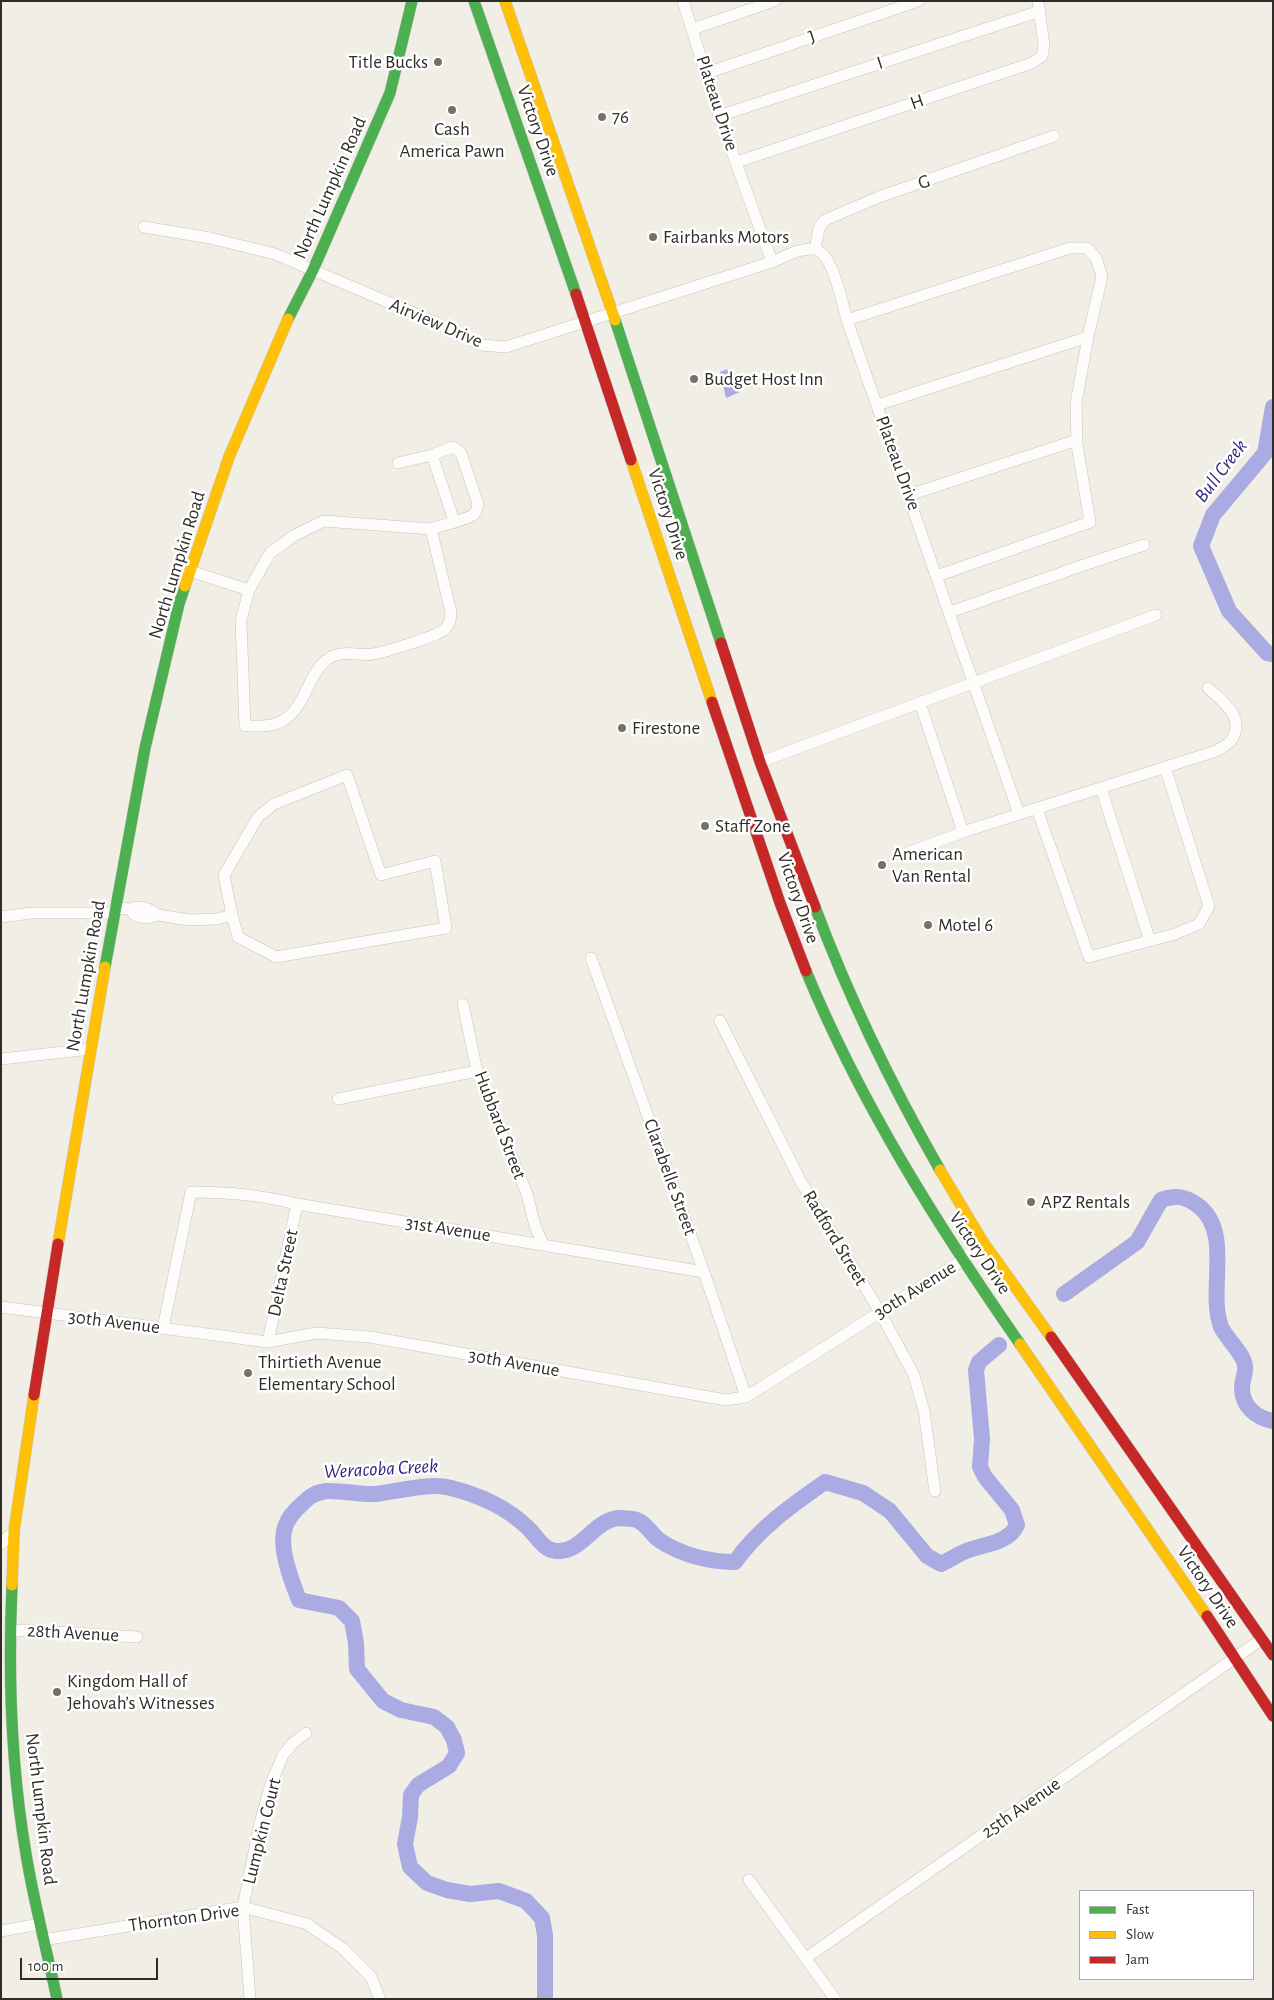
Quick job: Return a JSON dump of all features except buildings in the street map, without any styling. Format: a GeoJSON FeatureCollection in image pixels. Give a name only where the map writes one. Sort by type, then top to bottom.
{"type":"FeatureCollection","features":[{"type":"Feature","properties":{"kind":"main road","name":"North Lumpkin Road"},"geometry":{"type":"LineString","coordinates":[[57,1999],[26,1855],[15,1773],[6,1659],[10,1632],[14,1531],[46,1313],[115,910],[145,748],[179,604],[229,457],[288,319],[313,270],[390,93],[412,1]]}},
{"type":"Feature","properties":{"kind":"main road","name":"Victory Drive"},"geometry":{"type":"LineString","coordinates":[[474,1],[585,321],[747,766],[885,1070],[939,1168],[983,1242],[1046,1329],[1273,1655]]}},
{"type":"Feature","properties":{"kind":"main road","name":"Victory Drive"},"geometry":{"type":"LineString","coordinates":[[505,1],[612,312],[747,766],[744,795],[795,945],[828,1022],[906,1170],[961,1261],[1015,1336],[1273,1716]]}},
{"type":"Feature","properties":{"kind":"street","name":"Plateau Drive"},"geometry":{"type":"LineString","coordinates":[[683,1],[720,116],[772,262]]}},
{"type":"Feature","properties":{"kind":"street"},"geometry":{"type":"LineString","coordinates":[[693,29],[774,1]]}},
{"type":"Feature","properties":{"kind":"street","name":"J"},"geometry":{"type":"LineString","coordinates":[[707,73],[918,1]]}},
{"type":"Feature","properties":{"kind":"street","name":"I"},"geometry":{"type":"LineString","coordinates":[[720,116],[1039,6]]}},
{"type":"Feature","properties":{"kind":"street","name":"H"},"geometry":{"type":"LineString","coordinates":[[737,162],[1032,63],[1042,56],[1044,45],[1039,6]]}},
{"type":"Feature","properties":{"kind":"street","name":"G"},"geometry":{"type":"LineString","coordinates":[[815,249],[819,228],[825,220],[872,200],[1054,136]]}},
{"type":"Feature","properties":{"kind":"street","name":"Airview Drive"},"geometry":{"type":"LineString","coordinates":[[144,227],[210,238],[275,254],[437,323],[481,345],[506,347],[772,262],[800,251],[815,249]]}},
{"type":"Feature","properties":{"kind":"street"},"geometry":{"type":"LineString","coordinates":[[847,320],[1070,248],[1087,248],[1096,258],[1102,276],[1076,403],[1077,440],[1090,522],[938,576]]}},
{"type":"Feature","properties":{"kind":"street","name":"Plateau Drive"},"geometry":{"type":"LineString","coordinates":[[815,249],[823,252],[831,265],[847,320],[938,576],[1019,814]]}},
{"type":"Feature","properties":{"kind":"street"},"geometry":{"type":"LineString","coordinates":[[877,405],[1088,337]]}},
{"type":"Feature","properties":{"kind":"street"},"geometry":{"type":"LineString","coordinates":[[909,495],[1077,440]]}},
{"type":"Feature","properties":{"kind":"street"},"geometry":{"type":"LineString","coordinates":[[398,463],[453,447],[461,453],[478,504],[477,510],[473,515],[431,529],[324,521],[295,535],[270,553],[249,590],[241,621],[245,726],[274,725],[286,720],[295,713],[323,663],[333,656],[348,652],[372,654],[439,634],[445,629],[450,621],[451,612],[431,529]]}},
{"type":"Feature","properties":{"kind":"street"},"geometry":{"type":"LineString","coordinates":[[432,454],[454,521]]}},
{"type":"Feature","properties":{"kind":"street"},"geometry":{"type":"LineString","coordinates":[[950,612],[1144,545]]}},
{"type":"Feature","properties":{"kind":"street"},"geometry":{"type":"LineString","coordinates":[[190,571],[249,590]]}},
{"type":"Feature","properties":{"kind":"street"},"geometry":{"type":"LineString","coordinates":[[747,766],[974,684],[1156,615]]}},
{"type":"Feature","properties":{"kind":"street"},"geometry":{"type":"LineString","coordinates":[[910,852],[963,832],[1216,751],[1232,740],[1236,727],[1235,715],[1208,688]]}},
{"type":"Feature","properties":{"kind":"street"},"geometry":{"type":"LineString","coordinates":[[920,703],[963,832]]}},
{"type":"Feature","properties":{"kind":"street"},"geometry":{"type":"LineString","coordinates":[[1036,809],[1089,957],[1174,934],[1199,924],[1208,906],[1165,767]]}},
{"type":"Feature","properties":{"kind":"street"},"geometry":{"type":"LineString","coordinates":[[347,775],[381,875],[435,861],[446,928],[276,957],[238,938],[232,916],[224,875],[258,817],[274,804],[347,775]]}},
{"type":"Feature","properties":{"kind":"street"},"geometry":{"type":"LineString","coordinates":[[1101,788],[1150,941]]}},
{"type":"Feature","properties":{"kind":"street"},"geometry":{"type":"LineString","coordinates":[[1,917],[31,913],[115,910],[129,910],[136,916],[148,918],[158,915],[189,920],[217,919],[232,916]]}},
{"type":"Feature","properties":{"kind":"street","name":"Clarabelle Street"},"geometry":{"type":"LineString","coordinates":[[591,958],[704,1272],[746,1397]]}},
{"type":"Feature","properties":{"kind":"street","name":"Hubbard Street"},"geometry":{"type":"LineString","coordinates":[[463,1004],[477,1071],[527,1194],[535,1226],[543,1244]]}},
{"type":"Feature","properties":{"kind":"street","name":"Radford Street"},"geometry":{"type":"LineString","coordinates":[[720,1021],[800,1180],[880,1312],[914,1375],[924,1411],[935,1490]]}},
{"type":"Feature","properties":{"kind":"street"},"geometry":{"type":"LineString","coordinates":[[1,1059],[91,1049]]}},
{"type":"Feature","properties":{"kind":"street"},"geometry":{"type":"LineString","coordinates":[[338,1099],[477,1071]]}},
{"type":"Feature","properties":{"kind":"street","name":"31st Avenue"},"geometry":{"type":"LineString","coordinates":[[163,1328],[191,1192],[232,1192],[262,1196],[297,1204],[704,1272]]}},
{"type":"Feature","properties":{"kind":"street","name":"Delta Street"},"geometry":{"type":"LineString","coordinates":[[268,1342],[297,1204]]}},
{"type":"Feature","properties":{"kind":"street","name":"30th Avenue"},"geometry":{"type":"LineString","coordinates":[[1,1307],[268,1342],[316,1333],[370,1337],[726,1400],[746,1397],[961,1261],[983,1242]]}},
{"type":"Feature","properties":{"kind":"street"},"geometry":{"type":"LineString","coordinates":[[1,1544],[14,1531]]}},
{"type":"Feature","properties":{"kind":"street","name":"28th Avenue"},"geometry":{"type":"LineString","coordinates":[[10,1632],[23,1630],[137,1636]]}},
{"type":"Feature","properties":{"kind":"street","name":"25th Avenue"},"geometry":{"type":"LineString","coordinates":[[806,1958],[1262,1639]]}},
{"type":"Feature","properties":{"kind":"street","name":"Lumpkin Court"},"geometry":{"type":"LineString","coordinates":[[250,1999],[244,1907],[260,1823],[283,1755],[293,1743],[306,1733]]}},
{"type":"Feature","properties":{"kind":"street"},"geometry":{"type":"LineString","coordinates":[[749,1880],[836,1999]]}},
{"type":"Feature","properties":{"kind":"street","name":"Thornton Drive"},"geometry":{"type":"LineString","coordinates":[[43,1940],[244,1907],[307,1924],[342,1948],[371,1977],[380,1999]]}},
{"type":"Feature","properties":{"kind":"street"},"geometry":{"type":"LineString","coordinates":[[1,1931],[40,1924]]}},
{"type":"Feature","properties":{"kind":"water"},"geometry":{"type":"Polygon","coordinates":[[[727,369],[730,378],[740,392],[726,398],[720,372],[727,369]]]}},
{"type":"Feature","properties":{"kind":"waterway","name":"Bull Creek"},"geometry":{"type":"LineString","coordinates":[[1273,407],[1265,453],[1213,515],[1201,546],[1229,611],[1267,653],[1273,654]]}},
{"type":"Feature","properties":{"kind":"waterway","name":"Weracoba Creek"},"geometry":{"type":"LineString","coordinates":[[1064,1294],[1137,1242],[1161,1200],[1179,1197],[1196,1204],[1207,1215],[1214,1229],[1218,1261],[1217,1312],[1221,1327],[1244,1361],[1245,1369],[1242,1388],[1244,1400],[1247,1406],[1256,1414],[1273,1421]]}},
{"type":"Feature","properties":{"kind":"waterway","name":"Weracoba Creek"},"geometry":{"type":"LineString","coordinates":[[545,1999],[545,1935],[542,1918],[526,1901],[499,1891],[470,1894],[447,1890],[427,1883],[410,1867],[405,1844],[410,1817],[411,1795],[418,1785],[449,1766],[457,1753],[454,1740],[447,1727],[434,1717],[401,1710],[383,1701],[357,1669],[356,1643],[352,1621],[339,1608],[299,1600],[287,1564],[283,1544],[285,1527],[296,1509],[315,1494],[326,1491],[375,1494],[442,1486],[472,1494],[510,1513],[530,1530],[543,1545],[551,1550],[565,1550],[573,1547],[609,1520],[622,1518],[641,1522],[659,1540],[686,1554],[715,1561],[735,1562],[765,1528],[825,1482],[863,1493],[890,1511],[927,1556],[941,1564],[966,1551],[1002,1540],[1017,1525],[1012,1510],[985,1477],[980,1467],[982,1439],[976,1370],[979,1362],[999,1345]]}},
{"type":"Feature","properties":{"kind":"traffic: fast"},"geometry":{"type":"LineString","coordinates":[[288,319],[313,270],[390,93],[412,1]]}},
{"type":"Feature","properties":{"kind":"traffic: fast"},"geometry":{"type":"LineString","coordinates":[[474,1],[576,294]]}},
{"type":"Feature","properties":{"kind":"traffic: fast"},"geometry":{"type":"LineString","coordinates":[[615,320],[721,643]]}},
{"type":"Feature","properties":{"kind":"traffic: fast"},"geometry":{"type":"LineString","coordinates":[[105,967],[145,748],[179,604],[185,586]]}},
{"type":"Feature","properties":{"kind":"traffic: fast"},"geometry":{"type":"LineString","coordinates":[[815,907],[842,975],[872,1041],[940,1170]]}},
{"type":"Feature","properties":{"kind":"traffic: fast"},"geometry":{"type":"LineString","coordinates":[[806,971],[851,1069],[876,1116],[960,1255],[1020,1344]]}},
{"type":"Feature","properties":{"kind":"traffic: fast"},"geometry":{"type":"LineString","coordinates":[[12,1585],[10,1653],[17,1788],[29,1872],[57,1999]]}},
{"type":"Feature","properties":{"kind":"traffic: slow"},"geometry":{"type":"LineString","coordinates":[[505,1],[615,320]]}},
{"type":"Feature","properties":{"kind":"traffic: slow"},"geometry":{"type":"LineString","coordinates":[[185,586],[229,457],[288,319]]}},
{"type":"Feature","properties":{"kind":"traffic: slow"},"geometry":{"type":"LineString","coordinates":[[631,460],[712,702]]}},
{"type":"Feature","properties":{"kind":"traffic: slow"},"geometry":{"type":"LineString","coordinates":[[58,1244],[105,967]]}},
{"type":"Feature","properties":{"kind":"traffic: slow"},"geometry":{"type":"LineString","coordinates":[[940,1170],[983,1242],[1051,1337]]}},
{"type":"Feature","properties":{"kind":"traffic: slow"},"geometry":{"type":"LineString","coordinates":[[1020,1344],[1207,1616]]}},
{"type":"Feature","properties":{"kind":"traffic: slow"},"geometry":{"type":"LineString","coordinates":[[12,1585],[14,1531],[34,1395]]}},
{"type":"Feature","properties":{"kind":"traffic: jam"},"geometry":{"type":"LineString","coordinates":[[576,294],[631,460]]}},
{"type":"Feature","properties":{"kind":"traffic: jam"},"geometry":{"type":"LineString","coordinates":[[721,643],[760,762],[815,907]]}},
{"type":"Feature","properties":{"kind":"traffic: jam"},"geometry":{"type":"LineString","coordinates":[[712,702],[780,903],[806,971]]}},
{"type":"Feature","properties":{"kind":"traffic: jam"},"geometry":{"type":"LineString","coordinates":[[34,1395],[58,1244]]}},
{"type":"Feature","properties":{"kind":"traffic: jam"},"geometry":{"type":"LineString","coordinates":[[1051,1337],[1273,1655]]}},
{"type":"Feature","properties":{"kind":"traffic: jam"},"geometry":{"type":"LineString","coordinates":[[1207,1616],[1273,1716]]}},
{"type":"Feature","properties":{"kind":"place","name":"Title Bucks"},"geometry":{"type":"Point","coordinates":[438,62]}},
{"type":"Feature","properties":{"kind":"place","name":"Cash America Pawn"},"geometry":{"type":"Point","coordinates":[452,110]}},
{"type":"Feature","properties":{"kind":"place","name":"76"},"geometry":{"type":"Point","coordinates":[602,117]}},
{"type":"Feature","properties":{"kind":"place","name":"Fairbanks Motors"},"geometry":{"type":"Point","coordinates":[653,237]}},
{"type":"Feature","properties":{"kind":"place","name":"Budget Host Inn"},"geometry":{"type":"Point","coordinates":[694,379]}},
{"type":"Feature","properties":{"kind":"place","name":"Firestone"},"geometry":{"type":"Point","coordinates":[622,728]}},
{"type":"Feature","properties":{"kind":"place","name":"Staff Zone"},"geometry":{"type":"Point","coordinates":[705,826]}},
{"type":"Feature","properties":{"kind":"place","name":"American Van Rental"},"geometry":{"type":"Point","coordinates":[882,865]}},
{"type":"Feature","properties":{"kind":"place","name":"Motel 6"},"geometry":{"type":"Point","coordinates":[928,925]}},
{"type":"Feature","properties":{"kind":"place","name":"APZ Rentals"},"geometry":{"type":"Point","coordinates":[1031,1202]}},
{"type":"Feature","properties":{"kind":"place","name":"Thirtieth Avenue Elementary School"},"geometry":{"type":"Point","coordinates":[248,1373]}},
{"type":"Feature","properties":{"kind":"place","name":"Kingdom Hall of Jehovah’s Witnesses"},"geometry":{"type":"Point","coordinates":[57,1692]}}]}
